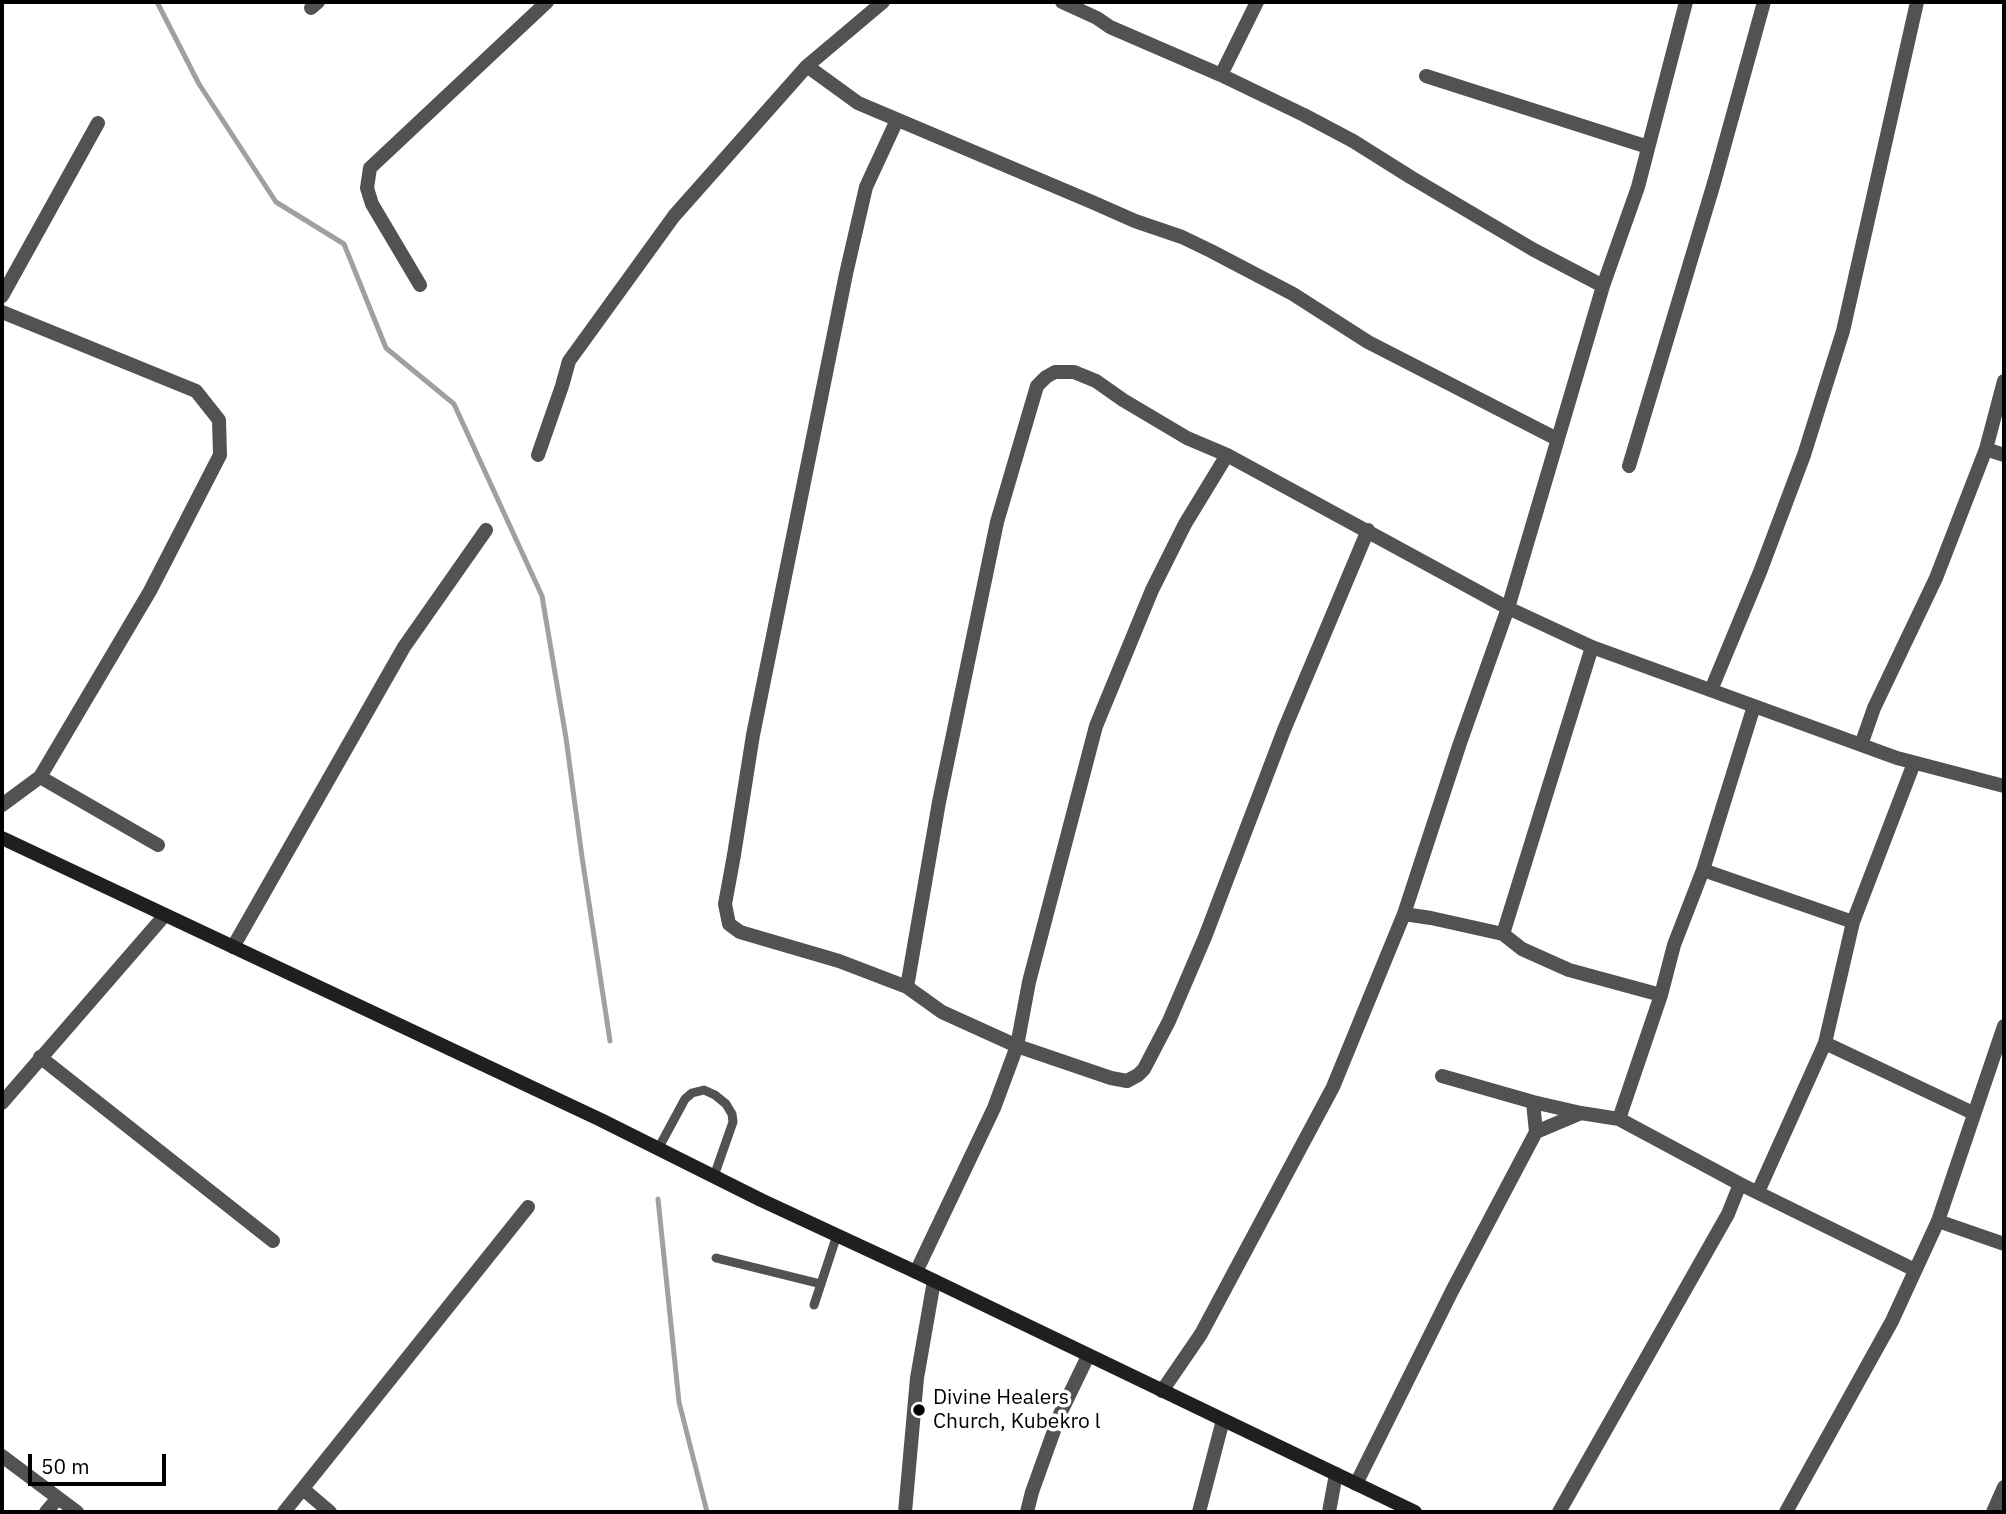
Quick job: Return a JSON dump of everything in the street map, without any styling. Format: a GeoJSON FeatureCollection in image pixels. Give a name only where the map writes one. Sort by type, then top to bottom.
{"type":"FeatureCollection","features":[{"type":"Feature","properties":{"kind":"main road"},"geometry":{"type":"LineString","coordinates":[[2,838],[1415,1512]]}},
{"type":"Feature","properties":{"kind":"street"},"geometry":{"type":"LineString","coordinates":[[421,285],[372,204],[367,188],[370,168],[547,2]]}},
{"type":"Feature","properties":{"kind":"street"},"geometry":{"type":"LineString","coordinates":[[538,455],[569,360],[674,216],[807,66],[883,2]]}},
{"type":"Feature","properties":{"kind":"street"},"geometry":{"type":"LineString","coordinates":[[1062,2],[1110,27],[1221,75],[1353,141],[1534,250],[1603,286]]}},
{"type":"Feature","properties":{"kind":"street"},"geometry":{"type":"LineString","coordinates":[[1221,75],[1258,2]]}},
{"type":"Feature","properties":{"kind":"street"},"geometry":{"type":"LineString","coordinates":[[1162,1391],[1201,1334],[1333,1087],[1404,915],[1460,743],[1508,608],[1603,286],[1638,187],[1686,2]]}},
{"type":"Feature","properties":{"kind":"street"},"geometry":{"type":"LineString","coordinates":[[1629,466],[1714,183],[1764,2]]}},
{"type":"Feature","properties":{"kind":"street"},"geometry":{"type":"LineString","coordinates":[[1711,690],[1760,572],[1804,455],[1843,331],[1917,2]]}},
{"type":"Feature","properties":{"kind":"street"},"geometry":{"type":"LineString","coordinates":[[807,66],[858,103],[1135,222],[1202,246],[1293,294],[1368,342],[1557,439]]}},
{"type":"Feature","properties":{"kind":"street"},"geometry":{"type":"LineString","coordinates":[[1426,76],[1648,147]]}},
{"type":"Feature","properties":{"kind":"street"},"geometry":{"type":"LineString","coordinates":[[897,120],[866,187],[846,274],[756,722],[725,904],[729,924],[740,932],[839,961],[907,987],[942,1012],[1017,1046],[1127,1081],[1144,1069],[1169,1021],[1205,937],[1283,730],[1368,530]]}},
{"type":"Feature","properties":{"kind":"street"},"geometry":{"type":"LineString","coordinates":[[2,296],[98,123]]}},
{"type":"Feature","properties":{"kind":"street"},"geometry":{"type":"LineString","coordinates":[[2,312],[195,391],[219,420],[220,455],[150,591],[40,777],[2,805]]}},
{"type":"Feature","properties":{"kind":"street"},"geometry":{"type":"LineString","coordinates":[[907,987],[939,802],[997,522],[1037,386],[1055,372],[1074,372],[1096,381],[1187,438],[1227,455],[1508,608],[1592,647],[1861,745],[2004,786]]}},
{"type":"Feature","properties":{"kind":"street"},"geometry":{"type":"LineString","coordinates":[[1861,745],[1874,708],[1936,578],[1986,449],[2004,381]]}},
{"type":"Feature","properties":{"kind":"street"},"geometry":{"type":"LineString","coordinates":[[1986,449],[2004,455]]}},
{"type":"Feature","properties":{"kind":"street"},"geometry":{"type":"LineString","coordinates":[[916,1272],[994,1108],[1017,1046],[1029,982],[1096,726],[1152,590],[1185,524],[1227,455]]}},
{"type":"Feature","properties":{"kind":"street"},"geometry":{"type":"LineString","coordinates":[[233,947],[404,647],[486,530]]}},
{"type":"Feature","properties":{"kind":"street"},"geometry":{"type":"LineString","coordinates":[[1503,934],[1592,647]]}},
{"type":"Feature","properties":{"kind":"street"},"geometry":{"type":"LineString","coordinates":[[1619,1119],[1661,995],[1674,945],[1703,870],[1754,706]]}},
{"type":"Feature","properties":{"kind":"street"},"geometry":{"type":"LineString","coordinates":[[1758,1192],[1825,1043],[1853,922],[1914,762]]}},
{"type":"Feature","properties":{"kind":"street"},"geometry":{"type":"LineString","coordinates":[[40,777],[158,845]]}},
{"type":"Feature","properties":{"kind":"street"},"geometry":{"type":"LineString","coordinates":[[1703,870],[1853,922]]}},
{"type":"Feature","properties":{"kind":"street"},"geometry":{"type":"LineString","coordinates":[[2,1103],[165,915]]}},
{"type":"Feature","properties":{"kind":"street"},"geometry":{"type":"LineString","coordinates":[[1404,915],[1431,918],[1503,934],[1522,949],[1569,970],[1661,995]]}},
{"type":"Feature","properties":{"kind":"street"},"geometry":{"type":"LineString","coordinates":[[1786,1512],[1892,1321],[1938,1221],[2004,1026]]}},
{"type":"Feature","properties":{"kind":"street"},"geometry":{"type":"LineString","coordinates":[[1825,1043],[1973,1113]]}},
{"type":"Feature","properties":{"kind":"street"},"geometry":{"type":"LineString","coordinates":[[40,1057],[273,1241]]}},
{"type":"Feature","properties":{"kind":"street"},"geometry":{"type":"LineString","coordinates":[[1442,1076],[1533,1102],[1619,1119],[1740,1184],[1915,1270]]}},
{"type":"Feature","properties":{"kind":"street"},"geometry":{"type":"LineString","coordinates":[[1356,1484],[1452,1291],[1536,1132],[1533,1102]]}},
{"type":"Feature","properties":{"kind":"street"},"geometry":{"type":"LineString","coordinates":[[1536,1132],[1581,1113]]}},
{"type":"Feature","properties":{"kind":"street"},"geometry":{"type":"LineString","coordinates":[[1559,1512],[1728,1214],[1740,1184]]}},
{"type":"Feature","properties":{"kind":"street"},"geometry":{"type":"LineString","coordinates":[[284,1512],[528,1207]]}},
{"type":"Feature","properties":{"kind":"street"},"geometry":{"type":"LineString","coordinates":[[1938,1221],[2004,1244]]}},
{"type":"Feature","properties":{"kind":"street"},"geometry":{"type":"LineString","coordinates":[[905,1512],[917,1378],[934,1281]]}},
{"type":"Feature","properties":{"kind":"street"},"geometry":{"type":"LineString","coordinates":[[1027,1512],[1060,1414],[1088,1356]]}},
{"type":"Feature","properties":{"kind":"street"},"geometry":{"type":"LineString","coordinates":[[1199,1512],[1223,1420]]}},
{"type":"Feature","properties":{"kind":"street"},"geometry":{"type":"LineString","coordinates":[[2,1456],[77,1512]]}},
{"type":"Feature","properties":{"kind":"street"},"geometry":{"type":"LineString","coordinates":[[1329,1512],[1336,1475]]}},
{"type":"Feature","properties":{"kind":"street"},"geometry":{"type":"LineString","coordinates":[[1993,1512],[2004,1487]]}},
{"type":"Feature","properties":{"kind":"street"},"geometry":{"type":"LineString","coordinates":[[303,1489],[330,1512]]}},
{"type":"Feature","properties":{"kind":"street"},"geometry":{"type":"LineString","coordinates":[[46,1512],[58,1498]]}},
{"type":"Feature","properties":{"kind":"lane"},"geometry":{"type":"LineString","coordinates":[[658,1149],[685,1100],[692,1093],[704,1090],[715,1095],[726,1104],[733,1122],[713,1176]]}},
{"type":"Feature","properties":{"kind":"lane"},"geometry":{"type":"LineString","coordinates":[[814,1305],[837,1235]]}},
{"type":"Feature","properties":{"kind":"lane"},"geometry":{"type":"LineString","coordinates":[[716,1258],[821,1284]]}},
{"type":"Feature","properties":{"kind":"waterway"},"geometry":{"type":"LineString","coordinates":[[157,2],[199,84],[276,202],[344,244],[386,348],[454,404],[542,596],[566,738],[610,1041]]}},
{"type":"Feature","properties":{"kind":"waterway"},"geometry":{"type":"LineString","coordinates":[[658,1199],[679,1402],[707,1512]]}},
{"type":"Feature","properties":{"kind":"place","name":"Divine Healers Church, Kubekro l"},"geometry":{"type":"Point","coordinates":[919,1410]}}]}
